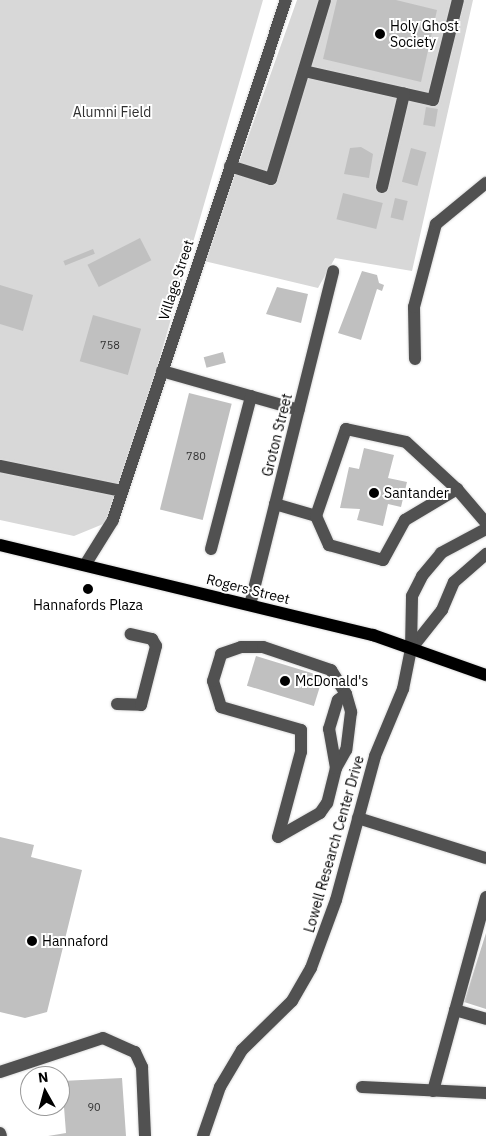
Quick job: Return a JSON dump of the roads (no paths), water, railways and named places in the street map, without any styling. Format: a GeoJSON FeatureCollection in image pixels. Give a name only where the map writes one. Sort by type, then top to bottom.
{"type":"FeatureCollection","features":[{"type":"Feature","properties":{"kind":"main road","name":"Rogers Street"},"geometry":{"type":"LineString","coordinates":[[0,545],[374,635],[486,675]]}},
{"type":"Feature","properties":{"kind":"street","name":"Village Street"},"geometry":{"type":"LineString","coordinates":[[85,565],[113,520],[286,0]]}},
{"type":"Feature","properties":{"kind":"street"},"geometry":{"type":"LineString","coordinates":[[230,166],[271,179],[325,0]]}},
{"type":"Feature","properties":{"kind":"street"},"geometry":{"type":"LineString","coordinates":[[304,71],[433,100],[457,0]]}},
{"type":"Feature","properties":{"kind":"street"},"geometry":{"type":"LineString","coordinates":[[382,187],[404,94]]}},
{"type":"Feature","properties":{"kind":"street"},"geometry":{"type":"LineString","coordinates":[[415,359],[414,307],[436,224],[486,183]]}},
{"type":"Feature","properties":{"kind":"street","name":"Groton Street"},"geometry":{"type":"LineString","coordinates":[[250,605],[333,271]]}},
{"type":"Feature","properties":{"kind":"street"},"geometry":{"type":"LineString","coordinates":[[162,371],[299,410]]}},
{"type":"Feature","properties":{"kind":"street"},"geometry":{"type":"LineString","coordinates":[[210,548],[251,396]]}},
{"type":"Feature","properties":{"kind":"street"},"geometry":{"type":"LineString","coordinates":[[457,489],[405,520],[383,560],[329,545],[316,516],[346,429],[406,442],[457,489],[486,523]]}},
{"type":"Feature","properties":{"kind":"street"},"geometry":{"type":"LineString","coordinates":[[0,466],[122,491]]}},
{"type":"Feature","properties":{"kind":"street"},"geometry":{"type":"LineString","coordinates":[[276,504],[316,516]]}},
{"type":"Feature","properties":{"kind":"street","name":"Lowell Research Center Drive"},"geometry":{"type":"LineString","coordinates":[[206,1136],[220,1087],[242,1050],[292,1001],[311,968],[336,900],[376,756],[403,689],[411,649],[412,596],[422,576],[441,553],[486,528]]}},
{"type":"Feature","properties":{"kind":"street"},"geometry":{"type":"LineString","coordinates":[[411,649],[442,610],[454,582],[486,554]]}},
{"type":"Feature","properties":{"kind":"street"},"geometry":{"type":"LineString","coordinates":[[117,704],[141,706],[156,646],[152,639],[131,634]]}},
{"type":"Feature","properties":{"kind":"street"},"geometry":{"type":"LineString","coordinates":[[241,646],[263,648],[331,670],[346,694],[351,712],[347,740],[336,768],[327,802],[320,813],[278,837],[301,752],[301,730],[221,707],[213,681],[221,654],[241,646]]}},
{"type":"Feature","properties":{"kind":"street"},"geometry":{"type":"LineString","coordinates":[[336,768],[329,729],[338,700],[346,694]]}},
{"type":"Feature","properties":{"kind":"street"},"geometry":{"type":"LineString","coordinates":[[358,818],[486,858]]}},
{"type":"Feature","properties":{"kind":"street"},"geometry":{"type":"LineString","coordinates":[[433,1091],[486,897]]}},
{"type":"Feature","properties":{"kind":"street"},"geometry":{"type":"LineString","coordinates":[[455,1010],[486,1019]]}},
{"type":"Feature","properties":{"kind":"street"},"geometry":{"type":"LineString","coordinates":[[0,1072],[103,1038],[134,1052],[142,1067],[145,1136]]}},
{"type":"Feature","properties":{"kind":"street"},"geometry":{"type":"LineString","coordinates":[[362,1087],[486,1093]]}},
{"type":"Feature","properties":{"kind":"place","name":"Holy Ghost Society"},"geometry":{"type":"Point","coordinates":[380,34]}},
{"type":"Feature","properties":{"kind":"place","name":"Santander"},"geometry":{"type":"Point","coordinates":[374,493]}},
{"type":"Feature","properties":{"kind":"place","name":"Hannafords Plaza"},"geometry":{"type":"Point","coordinates":[88,589]}},
{"type":"Feature","properties":{"kind":"place","name":"McDonald's"},"geometry":{"type":"Point","coordinates":[285,681]}},
{"type":"Feature","properties":{"kind":"place","name":"Hannaford"},"geometry":{"type":"Point","coordinates":[32,941]}},
{"type":"Feature","properties":{"kind":"park label","name":"Alumni Field"},"geometry":{"type":"Point","coordinates":[112,112]}}]}
